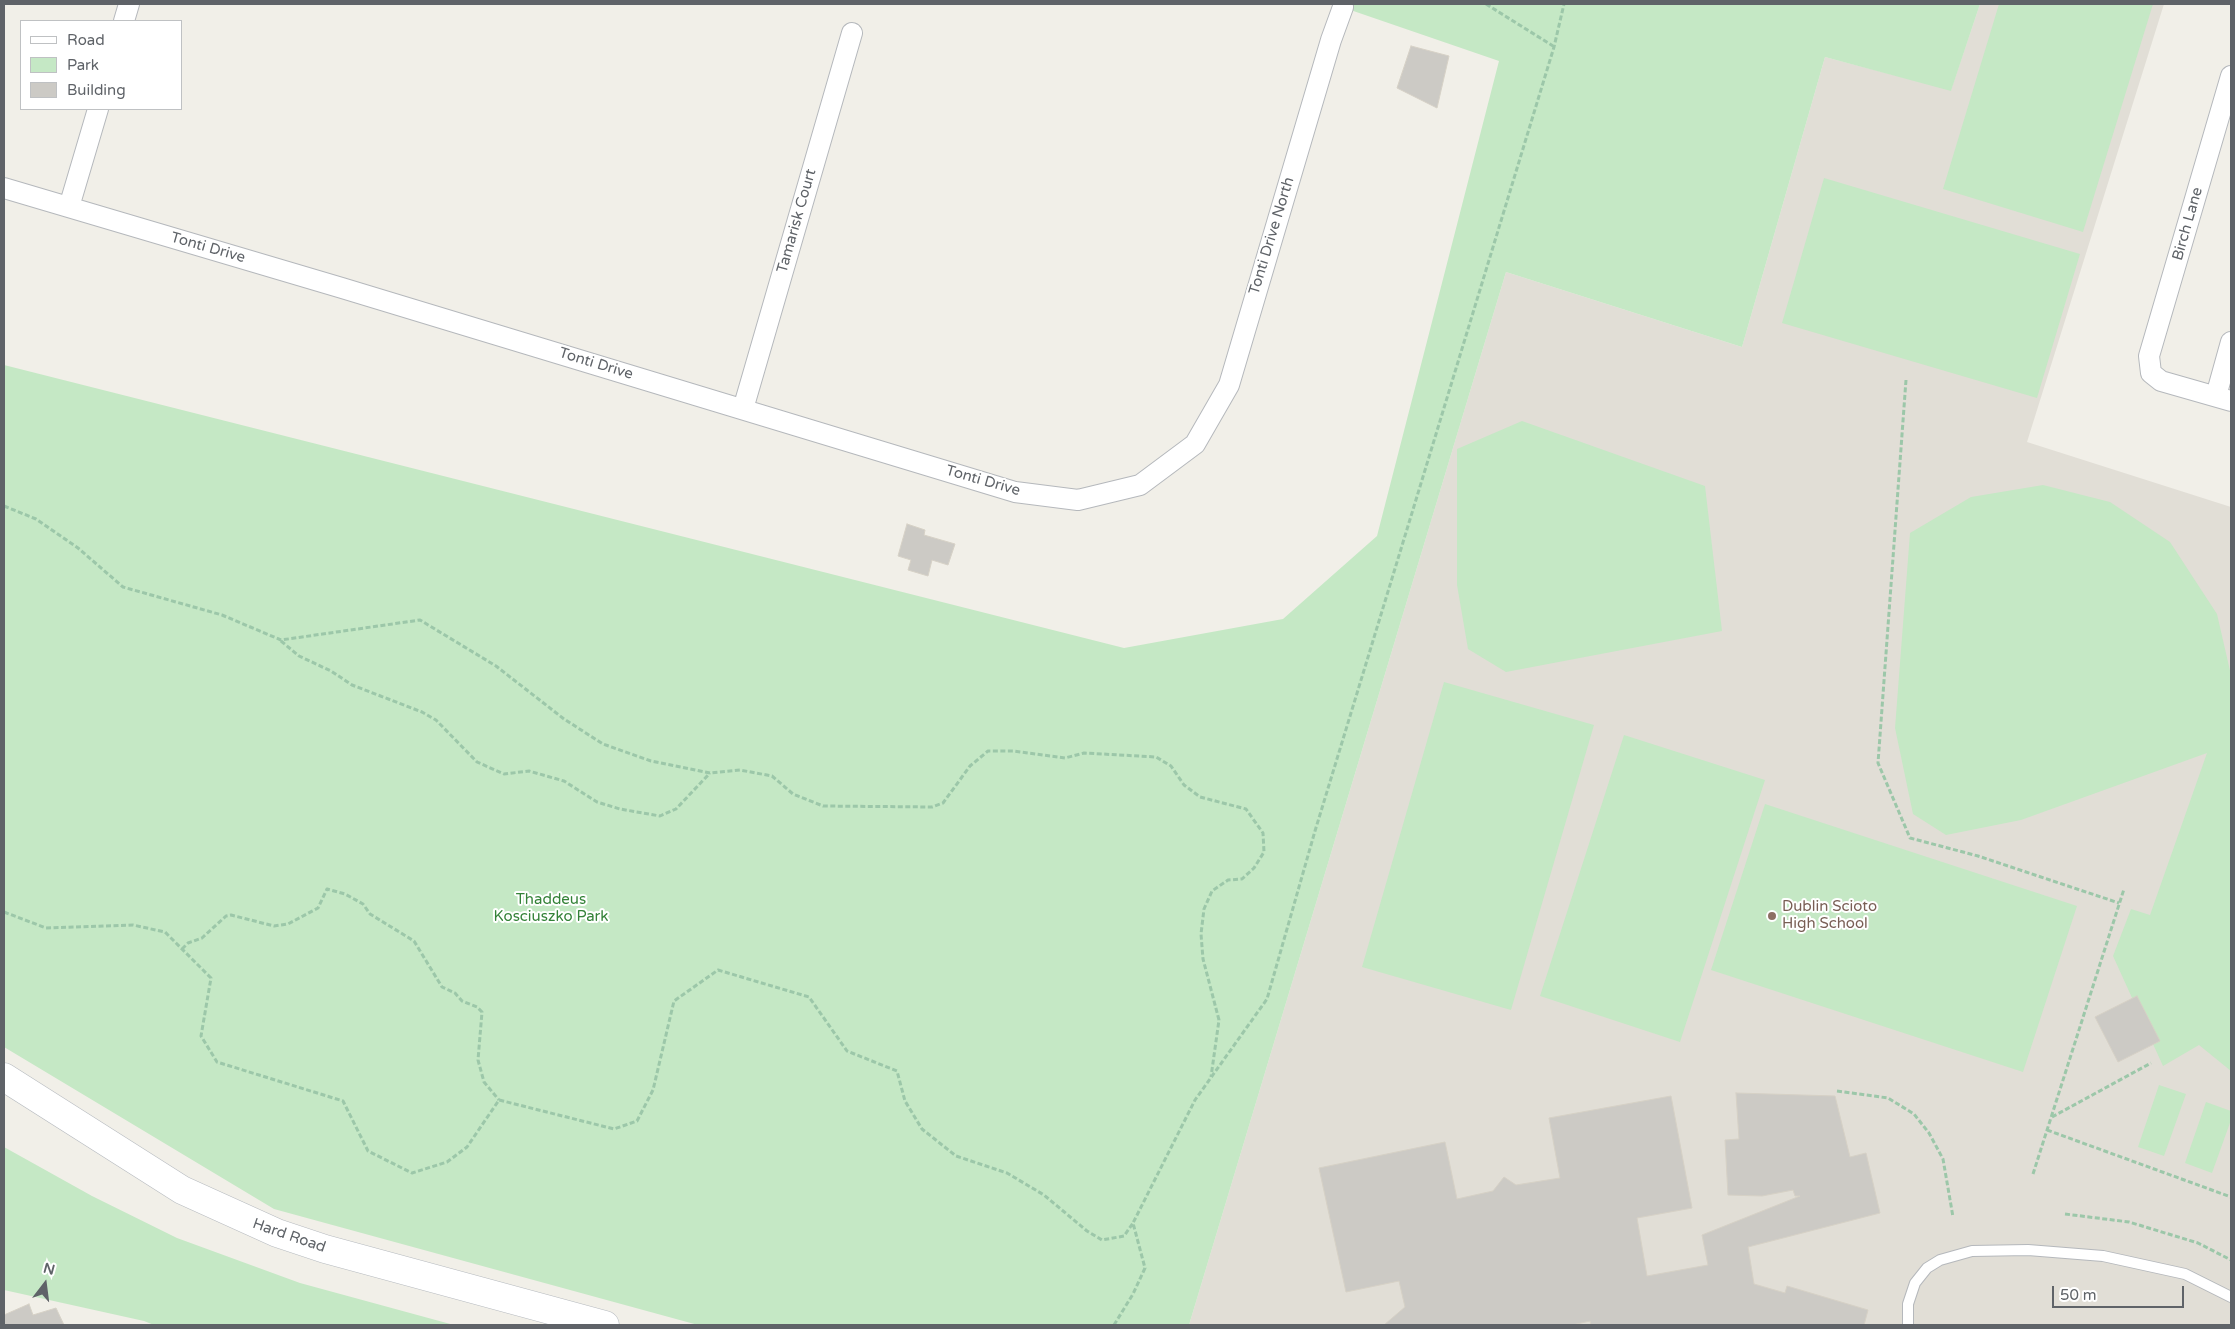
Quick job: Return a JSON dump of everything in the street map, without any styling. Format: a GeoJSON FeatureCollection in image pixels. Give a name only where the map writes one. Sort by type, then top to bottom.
{"type":"FeatureCollection","features":[{"type":"Feature","properties":{"kind":"main road","name":"Hard Road"},"geometry":{"type":"LineString","coordinates":[[4,1077],[182,1190],[269,1230],[326,1249],[605,1325]]}},
{"type":"Feature","properties":{"kind":"street"},"geometry":{"type":"LineString","coordinates":[[124,20],[129,4]]}},
{"type":"Feature","properties":{"kind":"street","name":"Tonti Drive North"},"geometry":{"type":"LineString","coordinates":[[1182,454],[1195,444],[1229,385],[1337,20],[1343,7]]}},
{"type":"Feature","properties":{"kind":"street","name":"Tamarisk Court"},"geometry":{"type":"LineString","coordinates":[[743,409],[852,34]]}},
{"type":"Feature","properties":{"kind":"street","name":"Birch Lane"},"geometry":{"type":"LineString","coordinates":[[2224,399],[2161,381],[2152,373],[2149,356],[2231,76]]}},
{"type":"Feature","properties":{"kind":"street"},"geometry":{"type":"LineString","coordinates":[[69,207],[98,110]]}},
{"type":"Feature","properties":{"kind":"street","name":"Tonti Drive"},"geometry":{"type":"LineString","coordinates":[[4,188],[1015,492],[1078,500],[1140,485],[1182,454]]}},
{"type":"Feature","properties":{"kind":"street"},"geometry":{"type":"LineString","coordinates":[[2224,399],[2231,342]]}},
{"type":"Feature","properties":{"kind":"lane"},"geometry":{"type":"LineString","coordinates":[[1908,1325],[1908,1304],[1915,1284],[1927,1268],[1940,1260],[1972,1251],[2028,1250],[2103,1256],[2185,1274],[2231,1297]]}},
{"type":"Feature","properties":{"kind":"path"},"geometry":{"type":"LineString","coordinates":[[1486,4],[1554,46]]}},
{"type":"Feature","properties":{"kind":"path"},"geometry":{"type":"LineString","coordinates":[[182,949],[188,943],[202,938],[226,916],[231,915],[274,926],[288,924],[318,908],[327,889],[345,894],[363,904],[370,914],[414,941],[442,987],[454,993],[462,1001],[477,1007],[482,1012],[478,1060],[484,1082],[499,1100],[614,1129],[637,1121],[653,1090],[674,1001],[718,970],[809,997],[848,1051],[897,1071],[905,1101],[922,1129],[956,1156],[1007,1173],[1044,1195],[1102,1240],[1124,1236],[1133,1223],[1195,1100],[1267,999],[1315,831],[1554,46],[1564,4]]}},
{"type":"Feature","properties":{"kind":"path"},"geometry":{"type":"LineString","coordinates":[[1906,380],[1878,763],[1910,838],[1978,856],[2119,903]]}},
{"type":"Feature","properties":{"kind":"path"},"geometry":{"type":"LineString","coordinates":[[4,506],[36,519],[78,548],[123,587],[222,615],[281,640],[299,656],[331,671],[352,685],[422,712],[436,720],[477,762],[504,774],[529,771],[564,781],[597,802],[620,809],[660,816],[676,809],[710,773]]}},
{"type":"Feature","properties":{"kind":"path"},"geometry":{"type":"LineString","coordinates":[[281,640],[420,620],[496,666],[564,719],[603,744],[650,761],[710,773],[740,770],[772,776],[793,794],[823,806],[932,807],[943,803],[970,766],[988,751],[1013,751],[1065,758],[1084,753],[1156,757],[1171,766],[1184,785],[1200,797],[1246,809],[1263,833],[1264,852],[1254,868],[1242,879],[1228,880],[1212,891],[1204,909],[1201,934],[1203,959],[1219,1020],[1211,1078]]}},
{"type":"Feature","properties":{"kind":"path"},"geometry":{"type":"LineString","coordinates":[[2033,1174],[2124,889]]}},
{"type":"Feature","properties":{"kind":"path"},"geometry":{"type":"LineString","coordinates":[[4,912],[46,928],[133,925],[165,932],[211,978],[201,1036],[217,1062],[343,1101],[368,1152],[412,1173],[447,1162],[467,1147],[499,1100]]}},
{"type":"Feature","properties":{"kind":"path"},"geometry":{"type":"LineString","coordinates":[[2051,1117],[2152,1063]]}},
{"type":"Feature","properties":{"kind":"path"},"geometry":{"type":"LineString","coordinates":[[1837,1091],[1888,1098],[1914,1114],[1929,1134],[1943,1159],[1954,1217]]}},
{"type":"Feature","properties":{"kind":"path"},"geometry":{"type":"LineString","coordinates":[[2047,1130],[2231,1197]]}},
{"type":"Feature","properties":{"kind":"path"},"geometry":{"type":"LineString","coordinates":[[2065,1214],[2129,1222],[2198,1243],[2231,1260]]}},
{"type":"Feature","properties":{"kind":"path"},"geometry":{"type":"LineString","coordinates":[[1114,1325],[1133,1294],[1145,1268],[1133,1223]]}},
{"type":"Feature","properties":{"kind":"shaded area","name":"Dublin Scioto High School"},"geometry":{"type":"Polygon","coordinates":[[[1980,4],[2164,4],[2027,442],[2231,507],[2231,1325],[1189,1325],[1506,272],[1742,347],[1825,57],[1951,90],[1980,4]]]}},
{"type":"Feature","properties":{"kind":"green space","name":"Thaddeus Kosciuszko Park"},"geometry":{"type":"Polygon","coordinates":[[[1333,4],[1980,4],[1951,91],[1825,57],[1742,347],[1506,272],[1189,1325],[698,1325],[274,1209],[4,1047],[4,365],[1124,648],[1283,619],[1377,536],[1499,61],[1333,4]]]}},
{"type":"Feature","properties":{"kind":"green space"},"geometry":{"type":"Polygon","coordinates":[[[1999,4],[2153,4],[2083,232],[1943,189],[1999,4]]]}},
{"type":"Feature","properties":{"kind":"green space"},"geometry":{"type":"Polygon","coordinates":[[[1824,178],[2080,254],[2037,398],[1782,323],[1824,178]]]}},
{"type":"Feature","properties":{"kind":"green space"},"geometry":{"type":"Polygon","coordinates":[[[1522,421],[1705,486],[1722,631],[1506,672],[1468,649],[1457,585],[1457,449],[1522,421]]]}},
{"type":"Feature","properties":{"kind":"green space"},"geometry":{"type":"Polygon","coordinates":[[[2043,485],[2110,502],[2170,542],[2217,614],[2231,675],[2231,1071],[2199,1045],[2163,1066],[2113,956],[2131,909],[2150,915],[2207,753],[2021,820],[1946,835],[1913,814],[1895,728],[1910,533],[1971,497],[2043,485]]]}},
{"type":"Feature","properties":{"kind":"green space"},"geometry":{"type":"Polygon","coordinates":[[[1444,682],[1594,725],[1511,1010],[1362,967],[1444,682]]]}},
{"type":"Feature","properties":{"kind":"green space"},"geometry":{"type":"Polygon","coordinates":[[[1624,735],[1765,780],[1680,1042],[1540,996],[1624,735]]]}},
{"type":"Feature","properties":{"kind":"green space"},"geometry":{"type":"Polygon","coordinates":[[[1765,804],[2077,906],[2023,1072],[1711,970],[1765,804]]]}},
{"type":"Feature","properties":{"kind":"green space"},"geometry":{"type":"Polygon","coordinates":[[[2159,1085],[2186,1094],[2164,1156],[2138,1147],[2159,1085]]]}},
{"type":"Feature","properties":{"kind":"green space"},"geometry":{"type":"Polygon","coordinates":[[[2206,1102],[2231,1111],[2231,1120],[2212,1173],[2185,1163],[2206,1102]]]}},
{"type":"Feature","properties":{"kind":"green space"},"geometry":{"type":"Polygon","coordinates":[[[4,1147],[92,1196],[177,1238],[300,1283],[454,1325],[154,1325],[144,1321],[4,1290],[4,1147]]]}},
{"type":"Feature","properties":{"kind":"building"},"geometry":{"type":"Polygon","coordinates":[[[1411,46],[1449,56],[1437,108],[1397,88],[1411,46]]]}},
{"type":"Feature","properties":{"kind":"building"},"geometry":{"type":"Polygon","coordinates":[[[907,524],[925,530],[924,535],[955,544],[948,565],[932,560],[928,576],[908,570],[911,560],[898,556],[907,524]]]}},
{"type":"Feature","properties":{"kind":"building"},"geometry":{"type":"Polygon","coordinates":[[[2137,996],[2160,1041],[2118,1062],[2095,1017],[2137,996]]]}},
{"type":"Feature","properties":{"kind":"building"},"geometry":{"type":"Polygon","coordinates":[[[1736,1093],[1835,1096],[1850,1157],[1866,1153],[1880,1213],[1748,1247],[1754,1284],[1785,1293],[1787,1286],[1868,1310],[1864,1325],[1591,1325],[1590,1321],[1572,1325],[1384,1325],[1405,1307],[1399,1281],[1346,1292],[1319,1168],[1445,1142],[1457,1199],[1493,1191],[1504,1177],[1516,1185],[1560,1178],[1549,1118],[1671,1096],[1692,1208],[1637,1218],[1647,1276],[1708,1265],[1702,1235],[1800,1196],[1795,1196],[1793,1190],[1762,1196],[1728,1195],[1725,1140],[1739,1139],[1736,1093]]]}},
{"type":"Feature","properties":{"kind":"building"},"geometry":{"type":"Polygon","coordinates":[[[29,1304],[33,1315],[56,1308],[64,1325],[4,1325],[4,1315],[29,1304]]]}},
{"type":"Feature","properties":{"kind":"place","name":"Dublin Scioto High School"},"geometry":{"type":"Point","coordinates":[1772,916]}}]}
